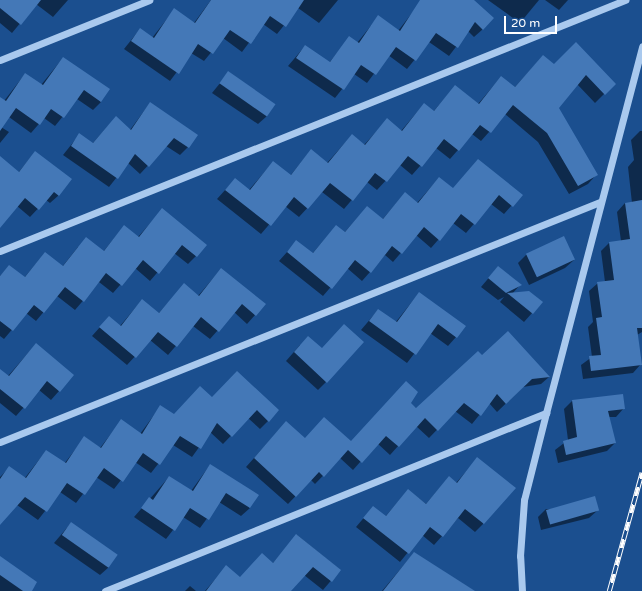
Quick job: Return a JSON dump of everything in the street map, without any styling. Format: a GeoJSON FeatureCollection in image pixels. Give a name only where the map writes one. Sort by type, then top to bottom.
{"type":"FeatureCollection","features":[{"type":"Feature","properties":{"kind":"lane"},"geometry":{"type":"LineString","coordinates":[[0,60],[149,0]]}},
{"type":"Feature","properties":{"kind":"lane"},"geometry":{"type":"LineString","coordinates":[[0,251],[625,0]]}},
{"type":"Feature","properties":{"kind":"lane"},"geometry":{"type":"LineString","coordinates":[[522,591],[520,556],[524,500],[600,202],[642,46]]}},
{"type":"Feature","properties":{"kind":"lane"},"geometry":{"type":"LineString","coordinates":[[0,442],[600,202]]}},
{"type":"Feature","properties":{"kind":"lane"},"geometry":{"type":"LineString","coordinates":[[105,591],[546,413]]}},
{"type":"Feature","properties":{"kind":"building"},"geometry":{"type":"Polygon","coordinates":[[[0,0],[41,0],[21,25],[0,8],[0,0]]]}},
{"type":"Feature","properties":{"kind":"building"},"geometry":{"type":"Polygon","coordinates":[[[211,0],[304,0],[286,27],[270,16],[251,44],[230,30],[213,54],[198,44],[179,74],[131,41],[140,28],[154,38],[174,8],[195,23],[211,0]]]}},
{"type":"Feature","properties":{"kind":"building"},"geometry":{"type":"Polygon","coordinates":[[[420,0],[474,0],[494,18],[483,30],[475,22],[458,48],[436,33],[416,61],[396,47],[376,75],[361,65],[344,90],[296,58],[305,45],[330,62],[349,36],[359,43],[378,15],[400,31],[420,0]]]}},
{"type":"Feature","properties":{"kind":"building"},"geometry":{"type":"Polygon","coordinates":[[[576,42],[616,84],[605,95],[586,75],[559,108],[598,175],[578,186],[547,133],[513,105],[491,133],[480,125],[459,151],[444,139],[422,167],[408,156],[387,182],[375,173],[353,201],[330,183],[308,209],[294,197],[271,226],[225,190],[235,178],[250,190],[273,161],[291,175],[311,149],[328,163],[352,134],[365,145],[387,118],[402,131],[424,103],[434,111],[455,85],[479,104],[501,76],[515,87],[543,55],[554,64],[576,42]]]}},
{"type":"Feature","properties":{"kind":"building"},"geometry":{"type":"Polygon","coordinates":[[[63,57],[110,89],[101,102],[84,90],[64,118],[51,109],[40,125],[16,108],[0,131],[0,97],[6,101],[25,73],[43,85],[63,57]]]}},
{"type":"Feature","properties":{"kind":"building"},"geometry":{"type":"Polygon","coordinates":[[[228,71],[276,104],[267,117],[219,83],[228,71]]]}},
{"type":"Feature","properties":{"kind":"building"},"geometry":{"type":"Polygon","coordinates":[[[150,102],[198,135],[189,148],[174,138],[149,167],[135,154],[118,179],[71,146],[79,133],[93,143],[116,116],[131,130],[150,102]]]}},
{"type":"Feature","properties":{"kind":"building"},"geometry":{"type":"Polygon","coordinates":[[[35,151],[72,179],[59,196],[54,192],[39,210],[25,198],[0,228],[0,156],[19,172],[35,151]]]}},
{"type":"Feature","properties":{"kind":"building"},"geometry":{"type":"Polygon","coordinates":[[[478,159],[523,195],[513,207],[499,195],[475,225],[461,214],[440,241],[424,227],[402,254],[392,246],[371,273],[355,260],[332,289],[287,252],[296,240],[313,253],[336,225],[345,232],[367,206],[383,219],[405,192],[418,203],[439,177],[453,188],[478,159]]]}},
{"type":"Feature","properties":{"kind":"building"},"geometry":{"type":"Polygon","coordinates":[[[642,200],[642,328],[637,328],[642,365],[591,371],[589,356],[601,355],[596,318],[602,317],[597,282],[614,280],[609,242],[630,239],[625,203],[642,200]]]}},
{"type":"Feature","properties":{"kind":"building"},"geometry":{"type":"Polygon","coordinates":[[[162,208],[207,245],[197,257],[182,245],[159,274],[143,260],[122,286],[106,273],[84,302],[65,287],[44,313],[34,305],[13,331],[0,321],[0,276],[9,265],[25,277],[45,252],[63,266],[86,237],[104,251],[124,225],[139,237],[162,208]]]}},
{"type":"Feature","properties":{"kind":"building"},"geometry":{"type":"Polygon","coordinates":[[[564,236],[575,260],[537,277],[526,254],[564,236]]]}},
{"type":"Feature","properties":{"kind":"building"},"geometry":{"type":"Polygon","coordinates":[[[498,266],[522,285],[506,293],[488,278],[498,266]]]}},
{"type":"Feature","properties":{"kind":"building"},"geometry":{"type":"Polygon","coordinates":[[[221,268],[266,304],[256,316],[242,304],[219,332],[201,317],[177,347],[158,332],[136,358],[99,327],[109,316],[121,326],[142,299],[159,313],[184,283],[199,296],[221,268]]]}},
{"type":"Feature","properties":{"kind":"building"},"geometry":{"type":"Polygon","coordinates":[[[529,291],[543,302],[533,314],[507,293],[529,291]]]}},
{"type":"Feature","properties":{"kind":"building"},"geometry":{"type":"Polygon","coordinates":[[[419,292],[466,326],[457,338],[438,324],[416,355],[369,321],[378,309],[397,322],[419,292]]]}},
{"type":"Feature","properties":{"kind":"building"},"geometry":{"type":"Polygon","coordinates":[[[344,324],[364,342],[327,383],[294,352],[308,336],[322,348],[344,324]]]}},
{"type":"Feature","properties":{"kind":"building"},"geometry":{"type":"Polygon","coordinates":[[[508,331],[550,377],[532,379],[506,404],[497,394],[481,416],[464,403],[438,431],[425,418],[399,447],[386,436],[362,463],[348,450],[324,477],[319,472],[296,497],[254,458],[286,421],[305,438],[324,417],[351,441],[406,381],[418,392],[411,403],[416,408],[478,351],[482,355],[508,331]]]}},
{"type":"Feature","properties":{"kind":"building"},"geometry":{"type":"Polygon","coordinates":[[[36,343],[74,375],[60,392],[47,381],[25,409],[0,389],[0,369],[9,376],[36,343]]]}},
{"type":"Feature","properties":{"kind":"building"},"geometry":{"type":"Polygon","coordinates":[[[237,371],[279,410],[269,422],[257,410],[232,437],[217,423],[201,449],[180,436],[160,465],[143,453],[123,482],[104,468],[85,495],[67,483],[47,512],[25,497],[0,525],[0,479],[9,466],[26,478],[46,450],[66,463],[84,436],[101,448],[121,419],[142,434],[160,405],[174,414],[200,386],[212,397],[237,371]]]}},
{"type":"Feature","properties":{"kind":"building"},"geometry":{"type":"Polygon","coordinates":[[[623,394],[625,409],[608,411],[616,443],[566,455],[563,441],[577,437],[572,400],[623,394]]]}},
{"type":"Feature","properties":{"kind":"building"},"geometry":{"type":"Polygon","coordinates":[[[477,457],[516,488],[484,524],[465,509],[443,537],[430,527],[409,554],[363,518],[373,506],[386,516],[408,489],[426,504],[449,476],[457,483],[477,457]]]}},
{"type":"Feature","properties":{"kind":"building"},"geometry":{"type":"Polygon","coordinates":[[[210,464],[259,495],[250,508],[226,493],[209,520],[190,508],[175,531],[141,508],[149,497],[153,500],[169,476],[193,491],[210,464]]]}},
{"type":"Feature","properties":{"kind":"building"},"geometry":{"type":"Polygon","coordinates":[[[595,496],[599,510],[550,524],[546,510],[595,496]]]}},
{"type":"Feature","properties":{"kind":"building"},"geometry":{"type":"Polygon","coordinates":[[[71,522],[118,555],[109,568],[62,535],[71,522]]]}},
{"type":"Feature","properties":{"kind":"building"},"geometry":{"type":"Polygon","coordinates":[[[296,534],[341,570],[332,582],[313,567],[291,591],[206,591],[226,565],[240,577],[262,553],[273,563],[296,534]]]}},
{"type":"Feature","properties":{"kind":"building"},"geometry":{"type":"Polygon","coordinates":[[[414,552],[475,591],[383,591],[414,552]]]}},
{"type":"Feature","properties":{"kind":"building"},"geometry":{"type":"Polygon","coordinates":[[[0,556],[37,582],[32,591],[23,591],[0,575],[0,556]]]}},
{"type":"Feature","properties":{"kind":"railway"},"geometry":{"type":"LineString","coordinates":[[609,591],[642,472]]}}]}
